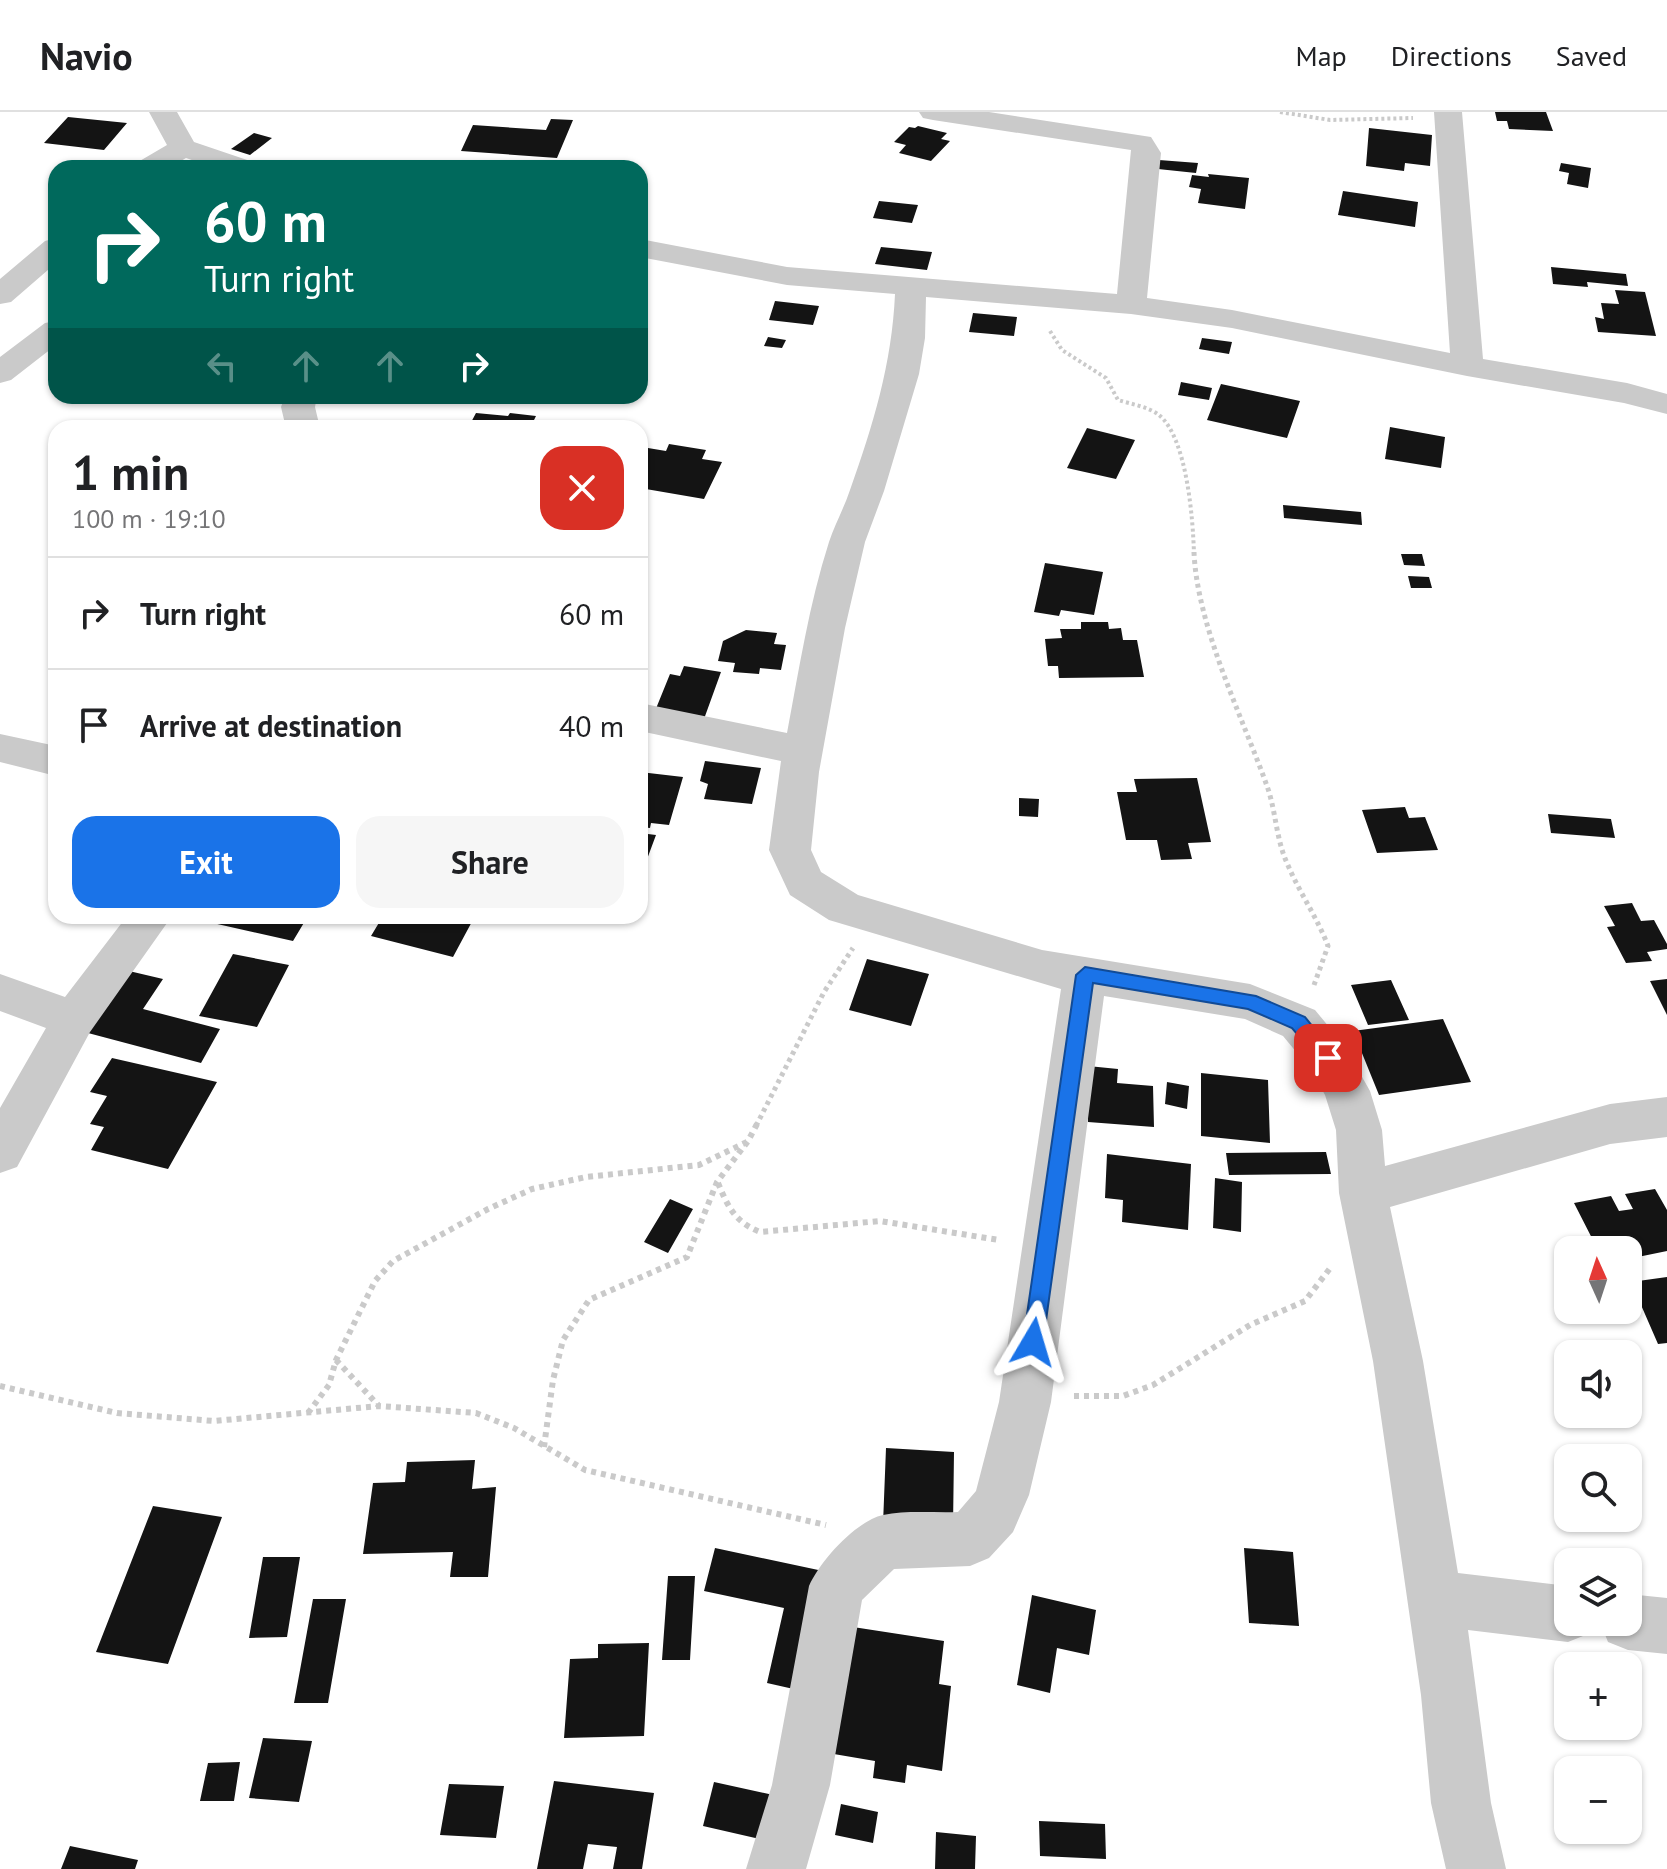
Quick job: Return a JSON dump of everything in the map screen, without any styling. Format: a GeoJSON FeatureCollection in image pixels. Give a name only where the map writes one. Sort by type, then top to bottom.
{"type":"FeatureCollection","features":[{"type":"Feature","properties":{"kind":"street"},"geometry":{"type":"LineString","coordinates":[[163,112],[183,148],[219,160]]}},
{"type":"Feature","properties":{"kind":"street"},"geometry":{"type":"LineString","coordinates":[[933,112],[1141,143],[1147,153],[1131,305]]}},
{"type":"Feature","properties":{"kind":"street"},"geometry":{"type":"LineString","coordinates":[[1448,116],[1467,366]]}},
{"type":"Feature","properties":{"kind":"street"},"geometry":{"type":"LineString","coordinates":[[162,160],[183,148]]}},
{"type":"Feature","properties":{"kind":"street"},"geometry":{"type":"LineString","coordinates":[[648,250],[787,276],[911,289],[1131,305],[1232,319],[1467,366],[1627,393],[1667,404]]}},
{"type":"Feature","properties":{"kind":"street"},"geometry":{"type":"LineString","coordinates":[[0,295],[48,254]]}},
{"type":"Feature","properties":{"kind":"street"},"geometry":{"type":"LineString","coordinates":[[911,289],[909,338],[903,374],[867,491],[847,542],[802,751],[790,850],[805,883],[844,908],[1042,968],[1250,1002],[1299,1023],[1328,1058],[1347,1091],[1359,1130],[1365,1206],[1398,1361],[1450,1695],[1461,1803],[1476,1869]]}},
{"type":"Feature","properties":{"kind":"street"},"geometry":{"type":"LineString","coordinates":[[0,373],[48,336]]}},
{"type":"Feature","properties":{"kind":"street"},"geometry":{"type":"LineString","coordinates":[[648,719],[802,751]]}},
{"type":"Feature","properties":{"kind":"street"},"geometry":{"type":"LineString","coordinates":[[0,748],[48,759]]}},
{"type":"Feature","properties":{"kind":"street"},"geometry":{"type":"LineString","coordinates":[[0,1152],[74,1019],[145,924]]}},
{"type":"Feature","properties":{"kind":"street"},"geometry":{"type":"LineString","coordinates":[[776,1869],[801,1785],[837,1586],[883,1542],[970,1539],[994,1513],[1002,1495],[1025,1402],[1085,975]]}},
{"type":"Feature","properties":{"kind":"street"},"geometry":{"type":"LineString","coordinates":[[0,992],[74,1019]]}},
{"type":"Feature","properties":{"kind":"street"},"geometry":{"type":"LineString","coordinates":[[1365,1206],[1610,1124],[1667,1117]]}},
{"type":"Feature","properties":{"kind":"street"},"geometry":{"type":"LineString","coordinates":[[1435,1598],[1554,1612]]}},
{"type":"Feature","properties":{"kind":"street"},"geometry":{"type":"LineString","coordinates":[[1642,1623],[1667,1626]]}},
{"type":"Feature","properties":{"kind":"path"},"geometry":{"type":"LineString","coordinates":[[1280,112],[1323,122],[1373,117],[1448,116]]}},
{"type":"Feature","properties":{"kind":"path"},"geometry":{"type":"LineString","coordinates":[[1031,299],[1062,350],[1106,378],[1118,400],[1157,413],[1172,428],[1192,504],[1195,582],[1235,705],[1268,789],[1286,862],[1316,915],[1328,946],[1299,1023]]}},
{"type":"Feature","properties":{"kind":"path"},"geometry":{"type":"LineString","coordinates":[[544,1447],[553,1380],[563,1340],[589,1300],[687,1257],[717,1182],[748,1141],[824,992],[873,917]]}},
{"type":"Feature","properties":{"kind":"path"},"geometry":{"type":"LineString","coordinates":[[307,1413],[329,1385],[336,1360],[375,1281],[393,1261],[488,1209],[532,1189],[586,1177],[699,1165],[748,1141]]}},
{"type":"Feature","properties":{"kind":"path"},"geometry":{"type":"LineString","coordinates":[[717,1182],[730,1212],[743,1225],[760,1232],[880,1221],[979,1234],[1045,1252]]}},
{"type":"Feature","properties":{"kind":"path"},"geometry":{"type":"LineString","coordinates":[[1025,1402],[1065,1395],[1123,1396],[1153,1385],[1250,1325],[1305,1301],[1365,1206]]}},
{"type":"Feature","properties":{"kind":"path"},"geometry":{"type":"LineString","coordinates":[[336,1360],[379,1406]]}},
{"type":"Feature","properties":{"kind":"path"},"geometry":{"type":"LineString","coordinates":[[0,1386],[117,1413],[214,1421],[379,1406],[476,1413],[514,1428],[585,1470],[798,1517],[883,1542]]}},
{"type":"Feature","properties":{"kind":"building"},"geometry":{"type":"Polygon","coordinates":[[[1495,112],[1546,112],[1553,131],[1509,129],[1507,121],[1497,121],[1495,112]]]}},
{"type":"Feature","properties":{"kind":"building"},"geometry":{"type":"Polygon","coordinates":[[[68,117],[127,123],[104,150],[44,143],[68,117]]]}},
{"type":"Feature","properties":{"kind":"building"},"geometry":{"type":"Polygon","coordinates":[[[551,119],[573,120],[557,158],[461,151],[473,125],[546,130],[551,119]]]}},
{"type":"Feature","properties":{"kind":"building"},"geometry":{"type":"Polygon","coordinates":[[[909,127],[947,133],[941,139],[950,141],[931,161],[899,153],[906,145],[894,142],[909,127]]]}},
{"type":"Feature","properties":{"kind":"building"},"geometry":{"type":"Polygon","coordinates":[[[1369,128],[1432,135],[1430,166],[1405,163],[1404,171],[1366,166],[1369,128]]]}},
{"type":"Feature","properties":{"kind":"building"},"geometry":{"type":"Polygon","coordinates":[[[254,133],[272,138],[250,155],[231,149],[254,133]]]}},
{"type":"Feature","properties":{"kind":"building"},"geometry":{"type":"Polygon","coordinates":[[[1159,160],[1198,163],[1196,173],[1158,169],[1159,160]]]}},
{"type":"Feature","properties":{"kind":"building"},"geometry":{"type":"Polygon","coordinates":[[[1561,163],[1591,168],[1588,188],[1567,184],[1569,173],[1559,171],[1561,163]]]}},
{"type":"Feature","properties":{"kind":"building"},"geometry":{"type":"Polygon","coordinates":[[[1208,174],[1249,178],[1245,209],[1198,203],[1201,189],[1189,187],[1192,175],[1209,177],[1208,174]]]}},
{"type":"Feature","properties":{"kind":"building"},"geometry":{"type":"Polygon","coordinates":[[[1343,191],[1418,202],[1415,227],[1338,215],[1343,191]]]}},
{"type":"Feature","properties":{"kind":"building"},"geometry":{"type":"Polygon","coordinates":[[[879,201],[918,205],[912,223],[873,218],[879,201]]]}},
{"type":"Feature","properties":{"kind":"building"},"geometry":{"type":"Polygon","coordinates":[[[881,247],[932,252],[927,270],[875,264],[881,247]]]}},
{"type":"Feature","properties":{"kind":"building"},"geometry":{"type":"Polygon","coordinates":[[[1551,267],[1626,274],[1628,286],[1587,282],[1588,287],[1553,284],[1551,267]]]}},
{"type":"Feature","properties":{"kind":"building"},"geometry":{"type":"Polygon","coordinates":[[[1615,290],[1645,292],[1656,336],[1598,332],[1595,317],[1604,319],[1601,303],[1619,304],[1615,290]]]}},
{"type":"Feature","properties":{"kind":"building"},"geometry":{"type":"Polygon","coordinates":[[[775,301],[819,306],[813,325],[769,320],[775,301]]]}},
{"type":"Feature","properties":{"kind":"building"},"geometry":{"type":"Polygon","coordinates":[[[973,313],[1017,317],[1014,336],[969,332],[973,313]]]}},
{"type":"Feature","properties":{"kind":"building"},"geometry":{"type":"Polygon","coordinates":[[[768,337],[786,340],[782,348],[764,346],[768,337]]]}},
{"type":"Feature","properties":{"kind":"building"},"geometry":{"type":"Polygon","coordinates":[[[1202,338],[1232,342],[1229,354],[1199,349],[1202,338]]]}},
{"type":"Feature","properties":{"kind":"building"},"geometry":{"type":"Polygon","coordinates":[[[1181,382],[1212,388],[1209,400],[1178,395],[1181,382]]]}},
{"type":"Feature","properties":{"kind":"building"},"geometry":{"type":"Polygon","coordinates":[[[1221,384],[1300,401],[1287,438],[1207,420],[1221,384]]]}},
{"type":"Feature","properties":{"kind":"building"},"geometry":{"type":"Polygon","coordinates":[[[476,413],[536,416],[534,420],[472,420],[476,413]]]}},
{"type":"Feature","properties":{"kind":"building"},"geometry":{"type":"Polygon","coordinates":[[[1390,427],[1445,437],[1441,468],[1385,459],[1390,427]]]}},
{"type":"Feature","properties":{"kind":"building"},"geometry":{"type":"Polygon","coordinates":[[[1087,428],[1135,440],[1116,479],[1067,468],[1087,428]]]}},
{"type":"Feature","properties":{"kind":"building"},"geometry":{"type":"Polygon","coordinates":[[[669,444],[706,450],[702,459],[722,462],[704,499],[648,489],[648,448],[666,451],[669,444]]]}},
{"type":"Feature","properties":{"kind":"building"},"geometry":{"type":"Polygon","coordinates":[[[1283,505],[1361,512],[1362,525],[1284,518],[1283,505]]]}},
{"type":"Feature","properties":{"kind":"building"},"geometry":{"type":"Polygon","coordinates":[[[1401,554],[1422,554],[1425,566],[1404,565],[1401,554]]]}},
{"type":"Feature","properties":{"kind":"building"},"geometry":{"type":"Polygon","coordinates":[[[1045,563],[1103,572],[1094,615],[1061,610],[1059,616],[1034,612],[1045,563]]]}},
{"type":"Feature","properties":{"kind":"building"},"geometry":{"type":"Polygon","coordinates":[[[1408,576],[1429,577],[1432,588],[1411,588],[1408,576]]]}},
{"type":"Feature","properties":{"kind":"building"},"geometry":{"type":"Polygon","coordinates":[[[1081,622],[1108,622],[1109,629],[1121,628],[1123,640],[1137,640],[1144,677],[1059,678],[1058,666],[1048,666],[1045,639],[1062,638],[1060,629],[1081,629],[1081,622]]]}},
{"type":"Feature","properties":{"kind":"building"},"geometry":{"type":"Polygon","coordinates":[[[746,630],[777,633],[774,644],[786,645],[781,670],[760,668],[759,674],[733,672],[735,663],[718,661],[723,641],[746,630]]]}},
{"type":"Feature","properties":{"kind":"building"},"geometry":{"type":"Polygon","coordinates":[[[684,666],[721,672],[704,719],[655,711],[670,674],[680,676],[684,666]]]}},
{"type":"Feature","properties":{"kind":"building"},"geometry":{"type":"Polygon","coordinates":[[[705,761],[761,768],[752,804],[704,799],[708,784],[700,781],[705,761]]]}},
{"type":"Feature","properties":{"kind":"building"},"geometry":{"type":"Polygon","coordinates":[[[648,773],[683,777],[669,825],[651,823],[650,828],[648,773]]]}},
{"type":"Feature","properties":{"kind":"building"},"geometry":{"type":"Polygon","coordinates":[[[1197,778],[1211,842],[1188,843],[1192,859],[1161,860],[1157,840],[1126,840],[1117,792],[1137,792],[1134,779],[1197,778]]]}},
{"type":"Feature","properties":{"kind":"building"},"geometry":{"type":"Polygon","coordinates":[[[1019,798],[1039,799],[1038,817],[1019,816],[1019,798]]]}},
{"type":"Feature","properties":{"kind":"building"},"geometry":{"type":"Polygon","coordinates":[[[1405,807],[1409,818],[1425,817],[1438,850],[1377,853],[1362,810],[1405,807]]]}},
{"type":"Feature","properties":{"kind":"building"},"geometry":{"type":"Polygon","coordinates":[[[1548,814],[1611,819],[1615,838],[1551,833],[1548,814]]]}},
{"type":"Feature","properties":{"kind":"building"},"geometry":{"type":"Polygon","coordinates":[[[648,834],[656,835],[648,856],[648,834]]]}},
{"type":"Feature","properties":{"kind":"building"},"geometry":{"type":"Polygon","coordinates":[[[1632,903],[1641,921],[1654,920],[1667,944],[1667,949],[1647,952],[1652,961],[1626,963],[1607,927],[1615,926],[1604,906],[1632,903]]]}},
{"type":"Feature","properties":{"kind":"building"},"geometry":{"type":"Polygon","coordinates":[[[217,924],[303,924],[293,941],[217,924]]]}},
{"type":"Feature","properties":{"kind":"building"},"geometry":{"type":"Polygon","coordinates":[[[378,924],[471,924],[453,957],[371,936],[378,924]]]}},
{"type":"Feature","properties":{"kind":"building"},"geometry":{"type":"Polygon","coordinates":[[[233,954],[289,965],[257,1027],[199,1016],[233,954]]]}},
{"type":"Feature","properties":{"kind":"building"},"geometry":{"type":"Polygon","coordinates":[[[867,959],[929,974],[911,1026],[849,1010],[867,959]]]}},
{"type":"Feature","properties":{"kind":"building"},"geometry":{"type":"Polygon","coordinates":[[[129,971],[163,979],[143,1009],[220,1029],[201,1063],[88,1033],[129,971]]]}},
{"type":"Feature","properties":{"kind":"building"},"geometry":{"type":"Polygon","coordinates":[[[1667,979],[1667,1015],[1650,981],[1667,979]]]}},
{"type":"Feature","properties":{"kind":"building"},"geometry":{"type":"Polygon","coordinates":[[[1391,980],[1409,1020],[1368,1025],[1351,985],[1391,980]]]}},
{"type":"Feature","properties":{"kind":"building"},"geometry":{"type":"Polygon","coordinates":[[[1443,1019],[1471,1082],[1379,1095],[1353,1031],[1443,1019]]]}},
{"type":"Feature","properties":{"kind":"building"},"geometry":{"type":"Polygon","coordinates":[[[112,1058],[217,1082],[168,1169],[91,1150],[104,1127],[90,1124],[107,1096],[90,1092],[112,1058]]]}},
{"type":"Feature","properties":{"kind":"building"},"geometry":{"type":"Polygon","coordinates":[[[1088,1066],[1118,1069],[1117,1083],[1153,1086],[1154,1127],[1088,1122],[1088,1066]]]}},
{"type":"Feature","properties":{"kind":"building"},"geometry":{"type":"Polygon","coordinates":[[[1201,1073],[1268,1080],[1270,1143],[1201,1136],[1201,1073]]]}},
{"type":"Feature","properties":{"kind":"building"},"geometry":{"type":"Polygon","coordinates":[[[1167,1082],[1189,1086],[1187,1109],[1165,1104],[1167,1082]]]}},
{"type":"Feature","properties":{"kind":"building"},"geometry":{"type":"Polygon","coordinates":[[[1326,1152],[1331,1174],[1229,1175],[1226,1153],[1326,1152]]]}},
{"type":"Feature","properties":{"kind":"building"},"geometry":{"type":"Polygon","coordinates":[[[1107,1154],[1191,1164],[1188,1230],[1122,1222],[1123,1200],[1105,1198],[1107,1154]]]}},
{"type":"Feature","properties":{"kind":"building"},"geometry":{"type":"Polygon","coordinates":[[[1215,1178],[1242,1182],[1241,1232],[1213,1228],[1215,1178]]]}},
{"type":"Feature","properties":{"kind":"building"},"geometry":{"type":"Polygon","coordinates":[[[1655,1189],[1667,1210],[1667,1251],[1642,1256],[1642,1236],[1591,1236],[1574,1203],[1611,1196],[1619,1211],[1633,1209],[1625,1194],[1655,1189]]]}},
{"type":"Feature","properties":{"kind":"building"},"geometry":{"type":"Polygon","coordinates":[[[670,1199],[693,1209],[668,1253],[644,1242],[670,1199]]]}},
{"type":"Feature","properties":{"kind":"building"},"geometry":{"type":"Polygon","coordinates":[[[1667,1277],[1667,1343],[1658,1344],[1642,1307],[1642,1280],[1667,1277]]]}},
{"type":"Feature","properties":{"kind":"building"},"geometry":{"type":"Polygon","coordinates":[[[886,1448],[954,1452],[953,1528],[883,1524],[886,1448]]]}},
{"type":"Feature","properties":{"kind":"building"},"geometry":{"type":"Polygon","coordinates":[[[475,1460],[472,1489],[496,1487],[488,1577],[450,1577],[453,1552],[363,1554],[373,1483],[405,1482],[407,1462],[475,1460]]]}},
{"type":"Feature","properties":{"kind":"building"},"geometry":{"type":"Polygon","coordinates":[[[153,1506],[222,1517],[168,1664],[96,1652],[153,1506]]]}},
{"type":"Feature","properties":{"kind":"building"},"geometry":{"type":"Polygon","coordinates":[[[715,1548],[823,1571],[798,1690],[767,1683],[784,1608],[704,1591],[715,1548]]]}},
{"type":"Feature","properties":{"kind":"building"},"geometry":{"type":"Polygon","coordinates":[[[1244,1548],[1293,1552],[1299,1626],[1249,1623],[1244,1548]]]}},
{"type":"Feature","properties":{"kind":"building"},"geometry":{"type":"Polygon","coordinates":[[[263,1557],[300,1557],[287,1637],[249,1638],[263,1557]]]}},
{"type":"Feature","properties":{"kind":"building"},"geometry":{"type":"Polygon","coordinates":[[[668,1576],[695,1576],[690,1660],[662,1660],[668,1576]]]}},
{"type":"Feature","properties":{"kind":"building"},"geometry":{"type":"Polygon","coordinates":[[[1032,1595],[1096,1610],[1089,1655],[1057,1648],[1050,1693],[1017,1685],[1032,1595]]]}},
{"type":"Feature","properties":{"kind":"building"},"geometry":{"type":"Polygon","coordinates":[[[313,1599],[346,1599],[328,1703],[294,1703],[313,1599]]]}},
{"type":"Feature","properties":{"kind":"building"},"geometry":{"type":"Polygon","coordinates":[[[840,1625],[944,1641],[939,1684],[951,1686],[942,1771],[907,1765],[905,1783],[873,1778],[875,1761],[822,1752],[840,1625]]]}},
{"type":"Feature","properties":{"kind":"building"},"geometry":{"type":"Polygon","coordinates":[[[649,1643],[644,1736],[564,1738],[570,1659],[598,1658],[598,1644],[649,1643]]]}},
{"type":"Feature","properties":{"kind":"building"},"geometry":{"type":"Polygon","coordinates":[[[263,1738],[312,1741],[299,1802],[249,1798],[263,1738]]]}},
{"type":"Feature","properties":{"kind":"building"},"geometry":{"type":"Polygon","coordinates":[[[240,1762],[234,1801],[200,1801],[208,1763],[240,1762]]]}},
{"type":"Feature","properties":{"kind":"building"},"geometry":{"type":"Polygon","coordinates":[[[554,1781],[654,1793],[642,1869],[613,1869],[617,1847],[588,1844],[583,1869],[537,1869],[554,1781]]]}},
{"type":"Feature","properties":{"kind":"building"},"geometry":{"type":"Polygon","coordinates":[[[714,1782],[778,1796],[768,1841],[703,1826],[714,1782]]]}},
{"type":"Feature","properties":{"kind":"building"},"geometry":{"type":"Polygon","coordinates":[[[449,1784],[504,1786],[496,1838],[440,1835],[449,1784]]]}},
{"type":"Feature","properties":{"kind":"building"},"geometry":{"type":"Polygon","coordinates":[[[841,1804],[878,1812],[873,1843],[835,1835],[841,1804]]]}},
{"type":"Feature","properties":{"kind":"building"},"geometry":{"type":"Polygon","coordinates":[[[1039,1821],[1105,1824],[1106,1859],[1040,1856],[1039,1821]]]}},
{"type":"Feature","properties":{"kind":"building"},"geometry":{"type":"Polygon","coordinates":[[[936,1832],[976,1836],[975,1869],[935,1869],[936,1832]]]}},
{"type":"Feature","properties":{"kind":"building"},"geometry":{"type":"Polygon","coordinates":[[[70,1846],[138,1860],[135,1869],[61,1869],[70,1846]]]}},
{"type":"Feature","properties":{"kind":"route"},"geometry":{"type":"LineString","coordinates":[[1033,1342],[1085,975],[1250,1002],[1299,1023],[1328,1058]]}}]}
